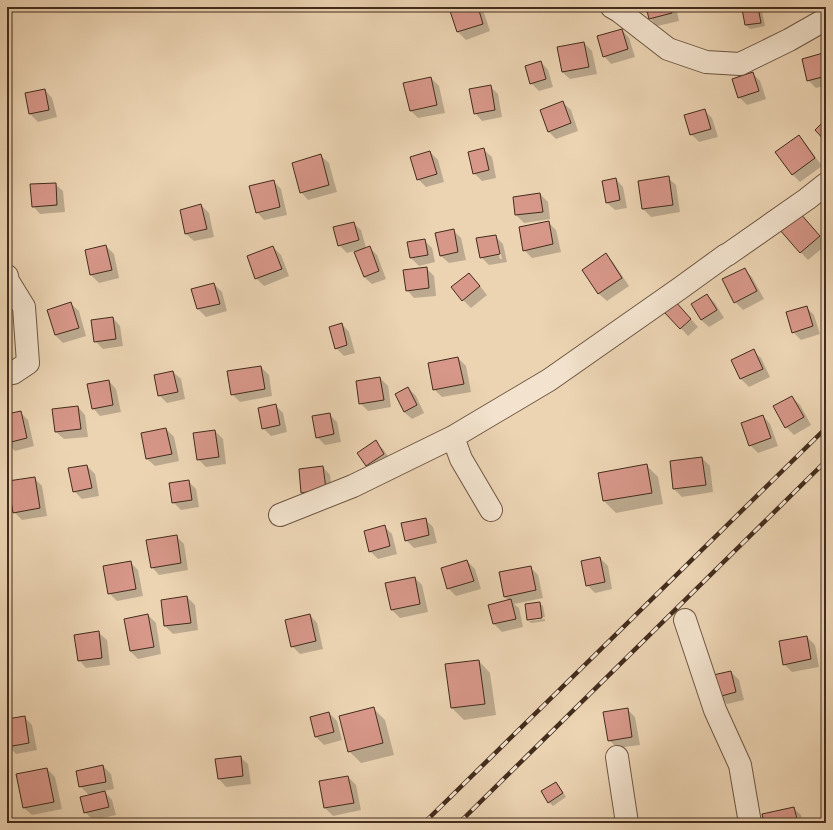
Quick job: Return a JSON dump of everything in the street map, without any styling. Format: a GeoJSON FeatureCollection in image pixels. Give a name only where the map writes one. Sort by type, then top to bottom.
{"type":"FeatureCollection","features":[{"type":"Feature","properties":{"kind":"street"},"geometry":{"type":"LineString","coordinates":[[612,7],[668,49],[706,62],[740,64],[789,40],[826,19]]}},
{"type":"Feature","properties":{"kind":"street"},"geometry":{"type":"LineString","coordinates":[[280,515],[353,486],[453,437],[549,380],[807,199],[826,184]]}},
{"type":"Feature","properties":{"kind":"street"},"geometry":{"type":"LineString","coordinates":[[7,276],[8,281],[24,307],[28,363],[13,373],[7,374]]}},
{"type":"Feature","properties":{"kind":"street"},"geometry":{"type":"LineString","coordinates":[[453,437],[461,459],[491,510]]}},
{"type":"Feature","properties":{"kind":"street"},"geometry":{"type":"LineString","coordinates":[[685,620],[715,710],[740,765],[750,823]]}},
{"type":"Feature","properties":{"kind":"street"},"geometry":{"type":"LineString","coordinates":[[617,757],[627,823]]}},
{"type":"Feature","properties":{"kind":"building"},"geometry":{"type":"Polygon","coordinates":[[[478,7],[483,24],[457,32],[449,8],[478,7]]]}},
{"type":"Feature","properties":{"kind":"building"},"geometry":{"type":"Polygon","coordinates":[[[646,7],[671,7],[672,13],[649,19],[646,7]]]}},
{"type":"Feature","properties":{"kind":"building"},"geometry":{"type":"Polygon","coordinates":[[[758,7],[761,23],[745,25],[742,9],[758,7]]]}},
{"type":"Feature","properties":{"kind":"building"},"geometry":{"type":"Polygon","coordinates":[[[622,29],[628,49],[603,57],[597,36],[622,29]]]}},
{"type":"Feature","properties":{"kind":"building"},"geometry":{"type":"Polygon","coordinates":[[[584,42],[589,67],[562,72],[557,47],[584,42]]]}},
{"type":"Feature","properties":{"kind":"building"},"geometry":{"type":"Polygon","coordinates":[[[823,53],[826,63],[826,76],[807,81],[802,59],[823,53]]]}},
{"type":"Feature","properties":{"kind":"building"},"geometry":{"type":"Polygon","coordinates":[[[541,61],[546,79],[530,84],[525,66],[541,61]]]}},
{"type":"Feature","properties":{"kind":"building"},"geometry":{"type":"Polygon","coordinates":[[[753,72],[759,91],[738,98],[732,79],[753,72]]]}},
{"type":"Feature","properties":{"kind":"building"},"geometry":{"type":"Polygon","coordinates":[[[431,77],[437,105],[410,111],[403,83],[431,77]]]}},
{"type":"Feature","properties":{"kind":"building"},"geometry":{"type":"Polygon","coordinates":[[[491,85],[495,110],[474,114],[469,89],[491,85]]]}},
{"type":"Feature","properties":{"kind":"building"},"geometry":{"type":"Polygon","coordinates":[[[45,89],[49,110],[29,114],[25,93],[45,89]]]}},
{"type":"Feature","properties":{"kind":"building"},"geometry":{"type":"Polygon","coordinates":[[[563,101],[571,123],[548,132],[540,110],[563,101]]]}},
{"type":"Feature","properties":{"kind":"building"},"geometry":{"type":"Polygon","coordinates":[[[705,109],[711,129],[690,135],[684,115],[705,109]]]}},
{"type":"Feature","properties":{"kind":"building"},"geometry":{"type":"Polygon","coordinates":[[[826,119],[826,142],[815,130],[826,119]]]}},
{"type":"Feature","properties":{"kind":"building"},"geometry":{"type":"Polygon","coordinates":[[[799,135],[815,158],[792,175],[775,152],[799,135]]]}},
{"type":"Feature","properties":{"kind":"building"},"geometry":{"type":"Polygon","coordinates":[[[484,148],[489,170],[473,174],[468,152],[484,148]]]}},
{"type":"Feature","properties":{"kind":"building"},"geometry":{"type":"Polygon","coordinates":[[[430,151],[437,174],[417,180],[410,157],[430,151]]]}},
{"type":"Feature","properties":{"kind":"building"},"geometry":{"type":"Polygon","coordinates":[[[321,154],[329,185],[300,193],[292,163],[321,154]]]}},
{"type":"Feature","properties":{"kind":"building"},"geometry":{"type":"Polygon","coordinates":[[[669,176],[673,205],[642,209],[638,181],[669,176]]]}},
{"type":"Feature","properties":{"kind":"building"},"geometry":{"type":"Polygon","coordinates":[[[616,178],[620,200],[606,203],[602,181],[616,178]]]}},
{"type":"Feature","properties":{"kind":"building"},"geometry":{"type":"Polygon","coordinates":[[[274,180],[280,207],[256,213],[249,186],[274,180]]]}},
{"type":"Feature","properties":{"kind":"building"},"geometry":{"type":"Polygon","coordinates":[[[56,183],[57,205],[32,207],[30,184],[56,183]]]}},
{"type":"Feature","properties":{"kind":"building"},"geometry":{"type":"Polygon","coordinates":[[[540,193],[543,212],[515,215],[513,197],[540,193]]]}},
{"type":"Feature","properties":{"kind":"building"},"geometry":{"type":"Polygon","coordinates":[[[201,204],[207,229],[185,234],[180,210],[201,204]]]}},
{"type":"Feature","properties":{"kind":"building"},"geometry":{"type":"Polygon","coordinates":[[[799,212],[820,236],[800,253],[779,229],[799,212]]]}},
{"type":"Feature","properties":{"kind":"building"},"geometry":{"type":"Polygon","coordinates":[[[549,221],[553,244],[523,251],[519,227],[549,221]]]}},
{"type":"Feature","properties":{"kind":"building"},"geometry":{"type":"Polygon","coordinates":[[[354,222],[359,240],[338,246],[333,227],[354,222]]]}},
{"type":"Feature","properties":{"kind":"building"},"geometry":{"type":"Polygon","coordinates":[[[454,229],[458,252],[440,256],[435,233],[454,229]]]}},
{"type":"Feature","properties":{"kind":"building"},"geometry":{"type":"Polygon","coordinates":[[[496,235],[500,254],[480,258],[476,238],[496,235]]]}},
{"type":"Feature","properties":{"kind":"building"},"geometry":{"type":"Polygon","coordinates":[[[425,239],[428,255],[410,258],[407,242],[425,239]]]}},
{"type":"Feature","properties":{"kind":"building"},"geometry":{"type":"Polygon","coordinates":[[[106,245],[112,270],[90,275],[85,250],[106,245]]]}},
{"type":"Feature","properties":{"kind":"building"},"geometry":{"type":"Polygon","coordinates":[[[273,246],[282,269],[255,279],[247,256],[273,246]]]}},
{"type":"Feature","properties":{"kind":"building"},"geometry":{"type":"Polygon","coordinates":[[[370,246],[379,271],[364,277],[354,252],[370,246]]]}},
{"type":"Feature","properties":{"kind":"building"},"geometry":{"type":"Polygon","coordinates":[[[606,253],[622,278],[598,294],[582,270],[606,253]]]}},
{"type":"Feature","properties":{"kind":"building"},"geometry":{"type":"Polygon","coordinates":[[[427,267],[429,288],[406,291],[403,270],[427,267]]]}},
{"type":"Feature","properties":{"kind":"building"},"geometry":{"type":"Polygon","coordinates":[[[745,268],[757,291],[734,303],[722,279],[745,268]]]}},
{"type":"Feature","properties":{"kind":"building"},"geometry":{"type":"Polygon","coordinates":[[[469,273],[480,286],[462,301],[451,287],[469,273]]]}},
{"type":"Feature","properties":{"kind":"building"},"geometry":{"type":"Polygon","coordinates":[[[214,283],[220,304],[197,309],[191,289],[214,283]]]}},
{"type":"Feature","properties":{"kind":"building"},"geometry":{"type":"Polygon","coordinates":[[[707,294],[717,310],[701,320],[691,304],[707,294]]]}},
{"type":"Feature","properties":{"kind":"building"},"geometry":{"type":"Polygon","coordinates":[[[675,301],[691,319],[680,329],[664,312],[675,301]]]}},
{"type":"Feature","properties":{"kind":"building"},"geometry":{"type":"Polygon","coordinates":[[[71,302],[79,328],[55,335],[47,310],[71,302]]]}},
{"type":"Feature","properties":{"kind":"building"},"geometry":{"type":"Polygon","coordinates":[[[807,306],[813,326],[792,333],[786,312],[807,306]]]}},
{"type":"Feature","properties":{"kind":"building"},"geometry":{"type":"Polygon","coordinates":[[[113,317],[116,339],[94,342],[91,320],[113,317]]]}},
{"type":"Feature","properties":{"kind":"building"},"geometry":{"type":"Polygon","coordinates":[[[342,323],[347,345],[335,349],[329,327],[342,323]]]}},
{"type":"Feature","properties":{"kind":"building"},"geometry":{"type":"Polygon","coordinates":[[[754,349],[763,369],[740,379],[731,360],[754,349]]]}},
{"type":"Feature","properties":{"kind":"building"},"geometry":{"type":"Polygon","coordinates":[[[458,357],[464,384],[433,390],[428,363],[458,357]]]}},
{"type":"Feature","properties":{"kind":"building"},"geometry":{"type":"Polygon","coordinates":[[[261,366],[265,389],[231,395],[227,371],[261,366]]]}},
{"type":"Feature","properties":{"kind":"building"},"geometry":{"type":"Polygon","coordinates":[[[173,371],[178,392],[158,396],[154,375],[173,371]]]}},
{"type":"Feature","properties":{"kind":"building"},"geometry":{"type":"Polygon","coordinates":[[[380,377],[384,400],[359,404],[356,381],[380,377]]]}},
{"type":"Feature","properties":{"kind":"building"},"geometry":{"type":"Polygon","coordinates":[[[109,380],[113,405],[92,409],[87,384],[109,380]]]}},
{"type":"Feature","properties":{"kind":"building"},"geometry":{"type":"Polygon","coordinates":[[[408,387],[417,405],[404,412],[395,394],[408,387]]]}},
{"type":"Feature","properties":{"kind":"building"},"geometry":{"type":"Polygon","coordinates":[[[792,396],[804,417],[785,428],[773,406],[792,396]]]}},
{"type":"Feature","properties":{"kind":"building"},"geometry":{"type":"Polygon","coordinates":[[[276,404],[280,425],[262,429],[258,408],[276,404]]]}},
{"type":"Feature","properties":{"kind":"building"},"geometry":{"type":"Polygon","coordinates":[[[78,406],[81,429],[55,432],[52,409],[78,406]]]}},
{"type":"Feature","properties":{"kind":"building"},"geometry":{"type":"Polygon","coordinates":[[[21,411],[27,438],[7,443],[7,414],[21,411]]]}},
{"type":"Feature","properties":{"kind":"building"},"geometry":{"type":"Polygon","coordinates":[[[330,413],[334,434],[316,438],[312,416],[330,413]]]}},
{"type":"Feature","properties":{"kind":"building"},"geometry":{"type":"Polygon","coordinates":[[[763,415],[771,438],[749,446],[741,423],[763,415]]]}},
{"type":"Feature","properties":{"kind":"building"},"geometry":{"type":"Polygon","coordinates":[[[166,428],[172,454],[146,459],[141,433],[166,428]]]}},
{"type":"Feature","properties":{"kind":"building"},"geometry":{"type":"Polygon","coordinates":[[[215,430],[219,457],[197,460],[193,433],[215,430]]]}},
{"type":"Feature","properties":{"kind":"building"},"geometry":{"type":"Polygon","coordinates":[[[376,440],[384,454],[366,466],[357,453],[376,440]]]}},
{"type":"Feature","properties":{"kind":"building"},"geometry":{"type":"Polygon","coordinates":[[[702,457],[706,485],[673,489],[670,461],[702,457]]]}},
{"type":"Feature","properties":{"kind":"building"},"geometry":{"type":"Polygon","coordinates":[[[647,464],[652,493],[603,501],[598,473],[647,464]]]}},
{"type":"Feature","properties":{"kind":"building"},"geometry":{"type":"Polygon","coordinates":[[[87,465],[92,488],[73,492],[68,468],[87,465]]]}},
{"type":"Feature","properties":{"kind":"building"},"geometry":{"type":"Polygon","coordinates":[[[323,466],[326,489],[301,493],[299,469],[323,466]]]}},
{"type":"Feature","properties":{"kind":"building"},"geometry":{"type":"Polygon","coordinates":[[[35,477],[40,508],[13,513],[8,481],[35,477]]]}},
{"type":"Feature","properties":{"kind":"building"},"geometry":{"type":"Polygon","coordinates":[[[189,480],[192,500],[172,503],[169,483],[189,480]]]}},
{"type":"Feature","properties":{"kind":"building"},"geometry":{"type":"Polygon","coordinates":[[[426,518],[429,535],[405,541],[401,523],[426,518]]]}},
{"type":"Feature","properties":{"kind":"building"},"geometry":{"type":"Polygon","coordinates":[[[385,525],[390,546],[369,552],[364,531],[385,525]]]}},
{"type":"Feature","properties":{"kind":"building"},"geometry":{"type":"Polygon","coordinates":[[[177,535],[181,563],[151,568],[146,540],[177,535]]]}},
{"type":"Feature","properties":{"kind":"building"},"geometry":{"type":"Polygon","coordinates":[[[600,557],[605,582],[586,586],[581,561],[600,557]]]}},
{"type":"Feature","properties":{"kind":"building"},"geometry":{"type":"Polygon","coordinates":[[[467,560],[474,581],[447,589],[441,568],[467,560]]]}},
{"type":"Feature","properties":{"kind":"building"},"geometry":{"type":"Polygon","coordinates":[[[131,561],[136,589],[108,594],[103,566],[131,561]]]}},
{"type":"Feature","properties":{"kind":"building"},"geometry":{"type":"Polygon","coordinates":[[[531,566],[536,590],[504,597],[499,572],[531,566]]]}},
{"type":"Feature","properties":{"kind":"building"},"geometry":{"type":"Polygon","coordinates":[[[415,577],[420,604],[391,610],[385,583],[415,577]]]}},
{"type":"Feature","properties":{"kind":"building"},"geometry":{"type":"Polygon","coordinates":[[[187,596],[191,623],[164,626],[161,600],[187,596]]]}},
{"type":"Feature","properties":{"kind":"building"},"geometry":{"type":"Polygon","coordinates":[[[511,599],[516,619],[493,624],[488,605],[511,599]]]}},
{"type":"Feature","properties":{"kind":"building"},"geometry":{"type":"Polygon","coordinates":[[[540,602],[542,618],[527,620],[525,604],[540,602]]]}},
{"type":"Feature","properties":{"kind":"building"},"geometry":{"type":"Polygon","coordinates":[[[148,614],[154,647],[130,651],[124,619],[148,614]]]}},
{"type":"Feature","properties":{"kind":"building"},"geometry":{"type":"Polygon","coordinates":[[[310,614],[316,641],[291,647],[285,620],[310,614]]]}},
{"type":"Feature","properties":{"kind":"building"},"geometry":{"type":"Polygon","coordinates":[[[99,631],[102,658],[78,661],[74,635],[99,631]]]}},
{"type":"Feature","properties":{"kind":"building"},"geometry":{"type":"Polygon","coordinates":[[[807,636],[811,659],[783,665],[779,641],[807,636]]]}},
{"type":"Feature","properties":{"kind":"building"},"geometry":{"type":"Polygon","coordinates":[[[479,660],[485,704],[451,708],[445,664],[479,660]]]}},
{"type":"Feature","properties":{"kind":"building"},"geometry":{"type":"Polygon","coordinates":[[[731,671],[736,692],[718,697],[713,675],[731,671]]]}},
{"type":"Feature","properties":{"kind":"building"},"geometry":{"type":"Polygon","coordinates":[[[374,707],[383,743],[348,752],[339,716],[374,707]]]}},
{"type":"Feature","properties":{"kind":"building"},"geometry":{"type":"Polygon","coordinates":[[[628,708],[632,737],[608,741],[603,712],[628,708]]]}},
{"type":"Feature","properties":{"kind":"building"},"geometry":{"type":"Polygon","coordinates":[[[329,712],[334,732],[315,737],[310,717],[329,712]]]}},
{"type":"Feature","properties":{"kind":"building"},"geometry":{"type":"Polygon","coordinates":[[[25,716],[29,743],[7,747],[7,719],[25,716]]]}},
{"type":"Feature","properties":{"kind":"building"},"geometry":{"type":"Polygon","coordinates":[[[241,756],[243,776],[218,779],[215,759],[241,756]]]}},
{"type":"Feature","properties":{"kind":"building"},"geometry":{"type":"Polygon","coordinates":[[[103,765],[106,782],[79,787],[76,771],[103,765]]]}},
{"type":"Feature","properties":{"kind":"building"},"geometry":{"type":"Polygon","coordinates":[[[47,768],[54,802],[23,808],[16,774],[47,768]]]}},
{"type":"Feature","properties":{"kind":"building"},"geometry":{"type":"Polygon","coordinates":[[[348,776],[354,803],[324,808],[319,781],[348,776]]]}},
{"type":"Feature","properties":{"kind":"building"},"geometry":{"type":"Polygon","coordinates":[[[556,782],[563,793],[548,803],[541,791],[556,782]]]}},
{"type":"Feature","properties":{"kind":"building"},"geometry":{"type":"Polygon","coordinates":[[[105,791],[109,807],[84,813],[80,797],[105,791]]]}},
{"type":"Feature","properties":{"kind":"building"},"geometry":{"type":"Polygon","coordinates":[[[794,807],[798,823],[764,823],[762,814],[794,807]]]}},
{"type":"Feature","properties":{"kind":"railway"},"geometry":{"type":"LineString","coordinates":[[424,823],[826,428]]}},
{"type":"Feature","properties":{"kind":"railway"},"geometry":{"type":"LineString","coordinates":[[459,823],[826,461]]}}]}
